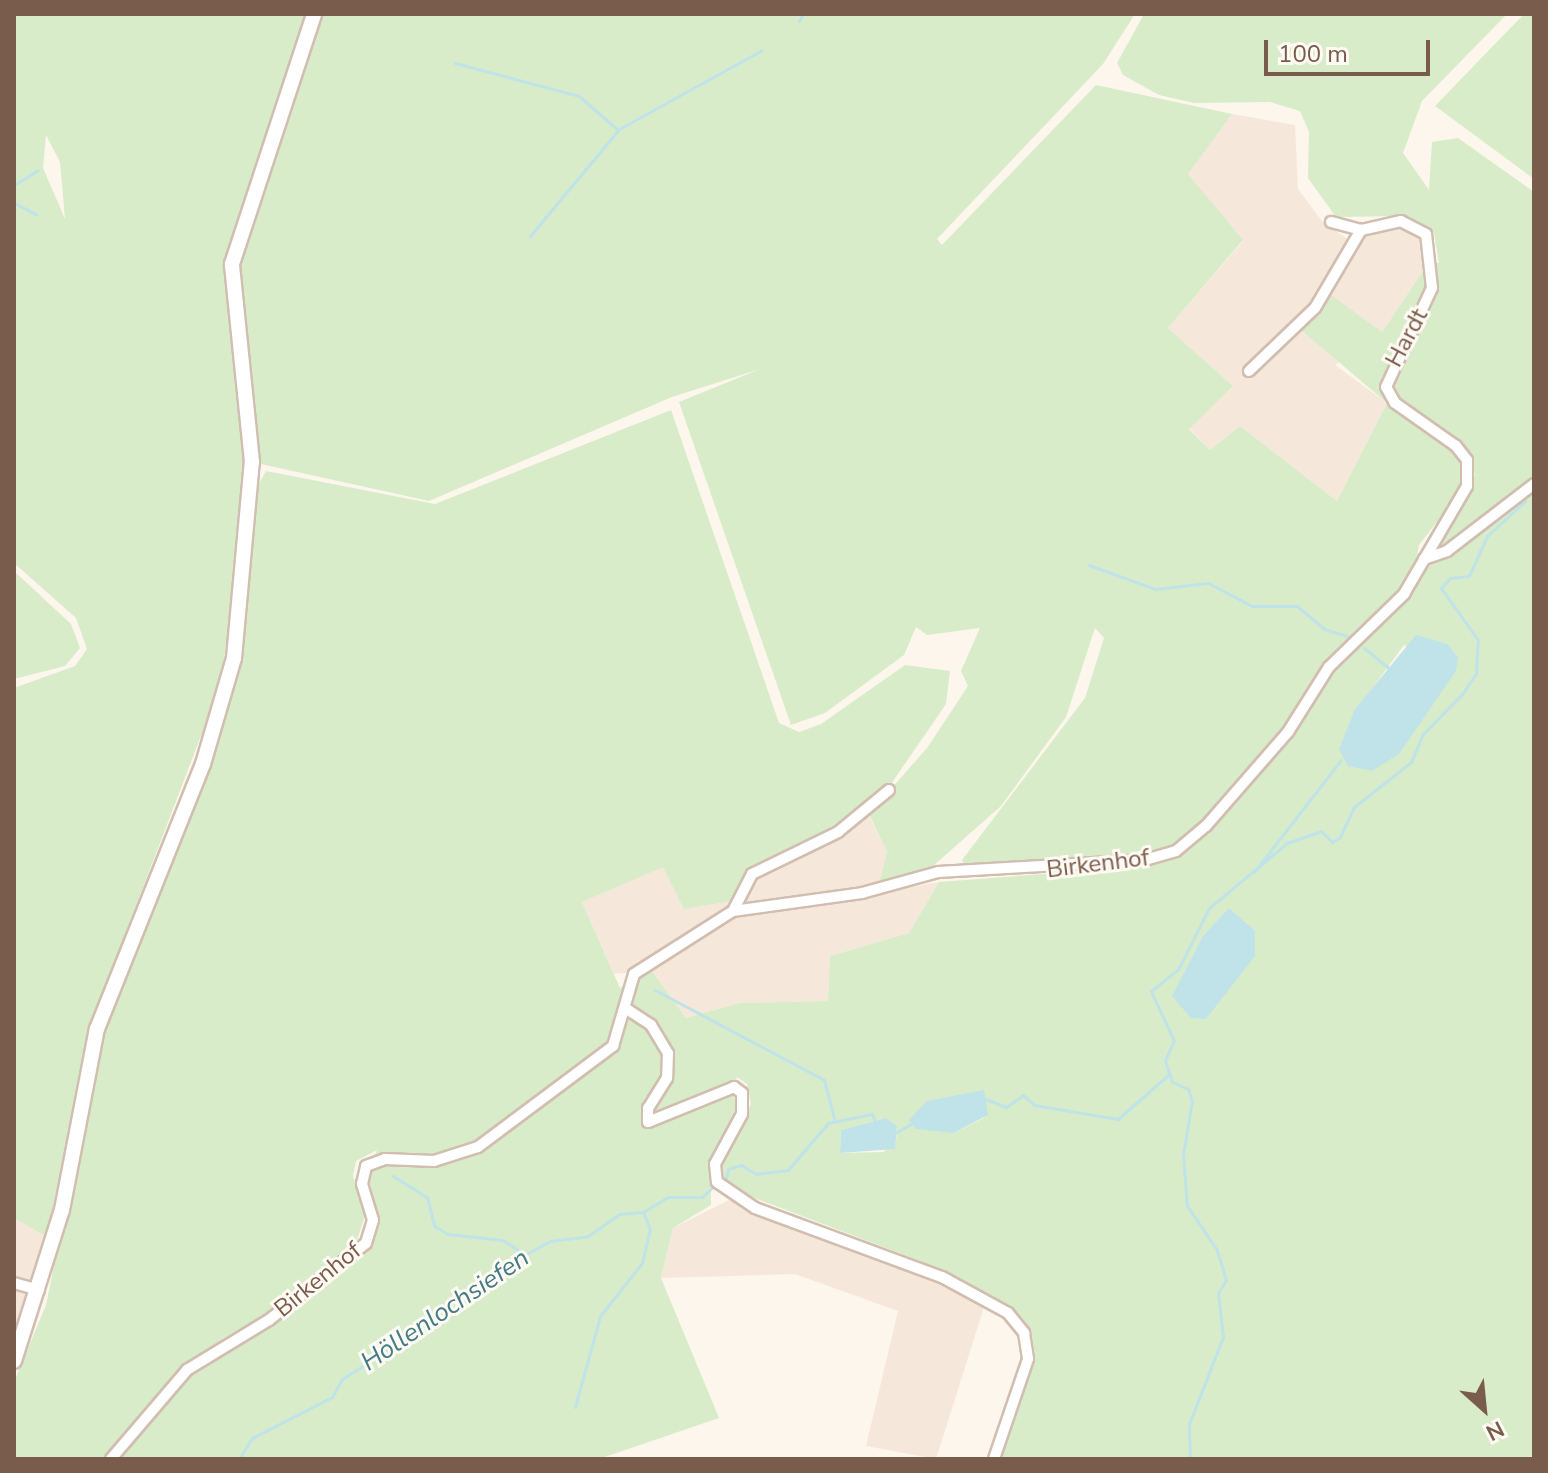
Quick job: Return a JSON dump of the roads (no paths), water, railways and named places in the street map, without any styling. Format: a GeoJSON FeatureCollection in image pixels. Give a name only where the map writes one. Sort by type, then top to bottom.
{"type":"FeatureCollection","features":[{"type":"Feature","properties":{"kind":"street"},"geometry":{"type":"LineString","coordinates":[[14,1361],[39,1290],[97,1029],[203,764],[234,658],[252,462],[232,264],[314,14]]}},
{"type":"Feature","properties":{"kind":"street","name":"Hardt"},"geometry":{"type":"LineString","coordinates":[[1331,222],[1361,230],[1401,221],[1420,229],[1431,246],[1432,288],[1386,387],[1395,403],[1456,446],[1469,472],[1424,559]]}},
{"type":"Feature","properties":{"kind":"street"},"geometry":{"type":"LineString","coordinates":[[1249,371],[1315,308],[1361,230]]}},
{"type":"Feature","properties":{"kind":"street"},"geometry":{"type":"LineString","coordinates":[[1424,559],[1447,551],[1534,484]]}},
{"type":"Feature","properties":{"kind":"street","name":"Birkenhof"},"geometry":{"type":"LineString","coordinates":[[111,1459],[194,1364],[269,1320],[366,1243],[373,1220],[362,1184],[366,1166],[385,1159],[434,1161],[478,1147],[613,1046],[634,974],[733,911],[862,893],[938,872],[1100,867],[1176,851],[1288,732],[1329,667],[1386,616],[1424,559]]}},
{"type":"Feature","properties":{"kind":"street"},"geometry":{"type":"LineString","coordinates":[[733,911],[752,874],[838,832],[889,790]]}},
{"type":"Feature","properties":{"kind":"street"},"geometry":{"type":"LineString","coordinates":[[625,1008],[651,1025],[668,1053],[667,1078],[648,1108],[648,1122],[734,1087],[742,1093],[742,1114],[715,1164],[717,1182],[755,1208],[914,1263],[1016,1323],[1028,1359],[994,1459]]}},
{"type":"Feature","properties":{"kind":"street"},"geometry":{"type":"LineString","coordinates":[[14,1283],[39,1290]]}},
{"type":"Feature","properties":{"kind":"water"},"geometry":{"type":"Polygon","coordinates":[[[1416,635],[1447,644],[1458,657],[1456,671],[1399,754],[1372,771],[1348,766],[1339,749],[1355,709],[1416,635]]]}},
{"type":"Feature","properties":{"kind":"water"},"geometry":{"type":"Polygon","coordinates":[[[1229,908],[1255,931],[1255,956],[1206,1019],[1191,1018],[1172,996],[1203,936],[1229,908]]]}},
{"type":"Feature","properties":{"kind":"water"},"geometry":{"type":"Polygon","coordinates":[[[984,1090],[988,1115],[954,1133],[916,1129],[909,1120],[927,1101],[984,1090]]]}},
{"type":"Feature","properties":{"kind":"water"},"geometry":{"type":"Polygon","coordinates":[[[886,1118],[897,1126],[895,1149],[840,1153],[841,1130],[886,1118]]]}},
{"type":"Feature","properties":{"kind":"waterway"},"geometry":{"type":"LineString","coordinates":[[799,21],[803,14]]}},
{"type":"Feature","properties":{"kind":"waterway"},"geometry":{"type":"LineString","coordinates":[[530,236],[619,129],[762,50]]}},
{"type":"Feature","properties":{"kind":"waterway"},"geometry":{"type":"LineString","coordinates":[[455,63],[579,96],[617,129]]}},
{"type":"Feature","properties":{"kind":"waterway"},"geometry":{"type":"LineString","coordinates":[[14,185],[38,170]]}},
{"type":"Feature","properties":{"kind":"waterway"},"geometry":{"type":"LineString","coordinates":[[14,203],[36,214]]}},
{"type":"Feature","properties":{"kind":"waterway"},"geometry":{"type":"LineString","coordinates":[[1534,416],[1534,442]]}},
{"type":"Feature","properties":{"kind":"waterway"},"geometry":{"type":"LineString","coordinates":[[1190,1459],[1189,1424],[1223,1337],[1218,1293],[1226,1280],[1217,1250],[1187,1206],[1183,1155],[1192,1101],[1188,1089],[1172,1082],[1165,1060],[1174,1041],[1151,991],[1179,968],[1209,908],[1287,843],[1321,831],[1332,842],[1340,837],[1354,807],[1411,762],[1423,734],[1463,693],[1476,674],[1478,640],[1441,588],[1450,578],[1469,576],[1487,536],[1525,501]]}},
{"type":"Feature","properties":{"kind":"waterway"},"geometry":{"type":"LineString","coordinates":[[1089,565],[1155,589],[1208,583],[1252,606],[1297,606],[1324,629],[1350,637]]}},
{"type":"Feature","properties":{"kind":"waterway"},"geometry":{"type":"LineString","coordinates":[[1364,648],[1391,670]]}},
{"type":"Feature","properties":{"kind":"waterway"},"geometry":{"type":"LineString","coordinates":[[1254,872],[1341,760]]}},
{"type":"Feature","properties":{"kind":"waterway"},"geometry":{"type":"LineString","coordinates":[[655,990],[824,1080],[835,1122]]}},
{"type":"Feature","properties":{"kind":"waterway","name":"Höllenlochsiefen"},"geometry":{"type":"LineString","coordinates":[[986,1099],[1006,1107],[1023,1095],[1034,1105],[1118,1119],[1169,1074]]}},
{"type":"Feature","properties":{"kind":"waterway","name":"Höllenlochsiefen"},"geometry":{"type":"LineString","coordinates":[[941,1101],[972,1094]]}},
{"type":"Feature","properties":{"kind":"waterway","name":"Höllenlochsiefen"},"geometry":{"type":"LineString","coordinates":[[726,1178],[728,1169],[741,1165],[756,1174],[788,1170],[828,1123],[872,1114],[876,1125]]}},
{"type":"Feature","properties":{"kind":"waterway","name":"Höllenlochsiefen"},"geometry":{"type":"LineString","coordinates":[[893,1134],[913,1123]]}},
{"type":"Feature","properties":{"kind":"waterway"},"geometry":{"type":"LineString","coordinates":[[393,1176],[427,1197],[434,1226],[448,1234],[503,1240],[524,1254]]}},
{"type":"Feature","properties":{"kind":"waterway","name":"Höllenlochsiefen"},"geometry":{"type":"LineString","coordinates":[[239,1459],[252,1438],[332,1397],[342,1379],[409,1337],[419,1322],[524,1255],[550,1241],[588,1236],[619,1214],[643,1212],[668,1197],[702,1197],[714,1186]]}},
{"type":"Feature","properties":{"kind":"waterway"},"geometry":{"type":"LineString","coordinates":[[575,1407],[600,1316],[642,1263],[650,1229],[643,1212]]}}]}
